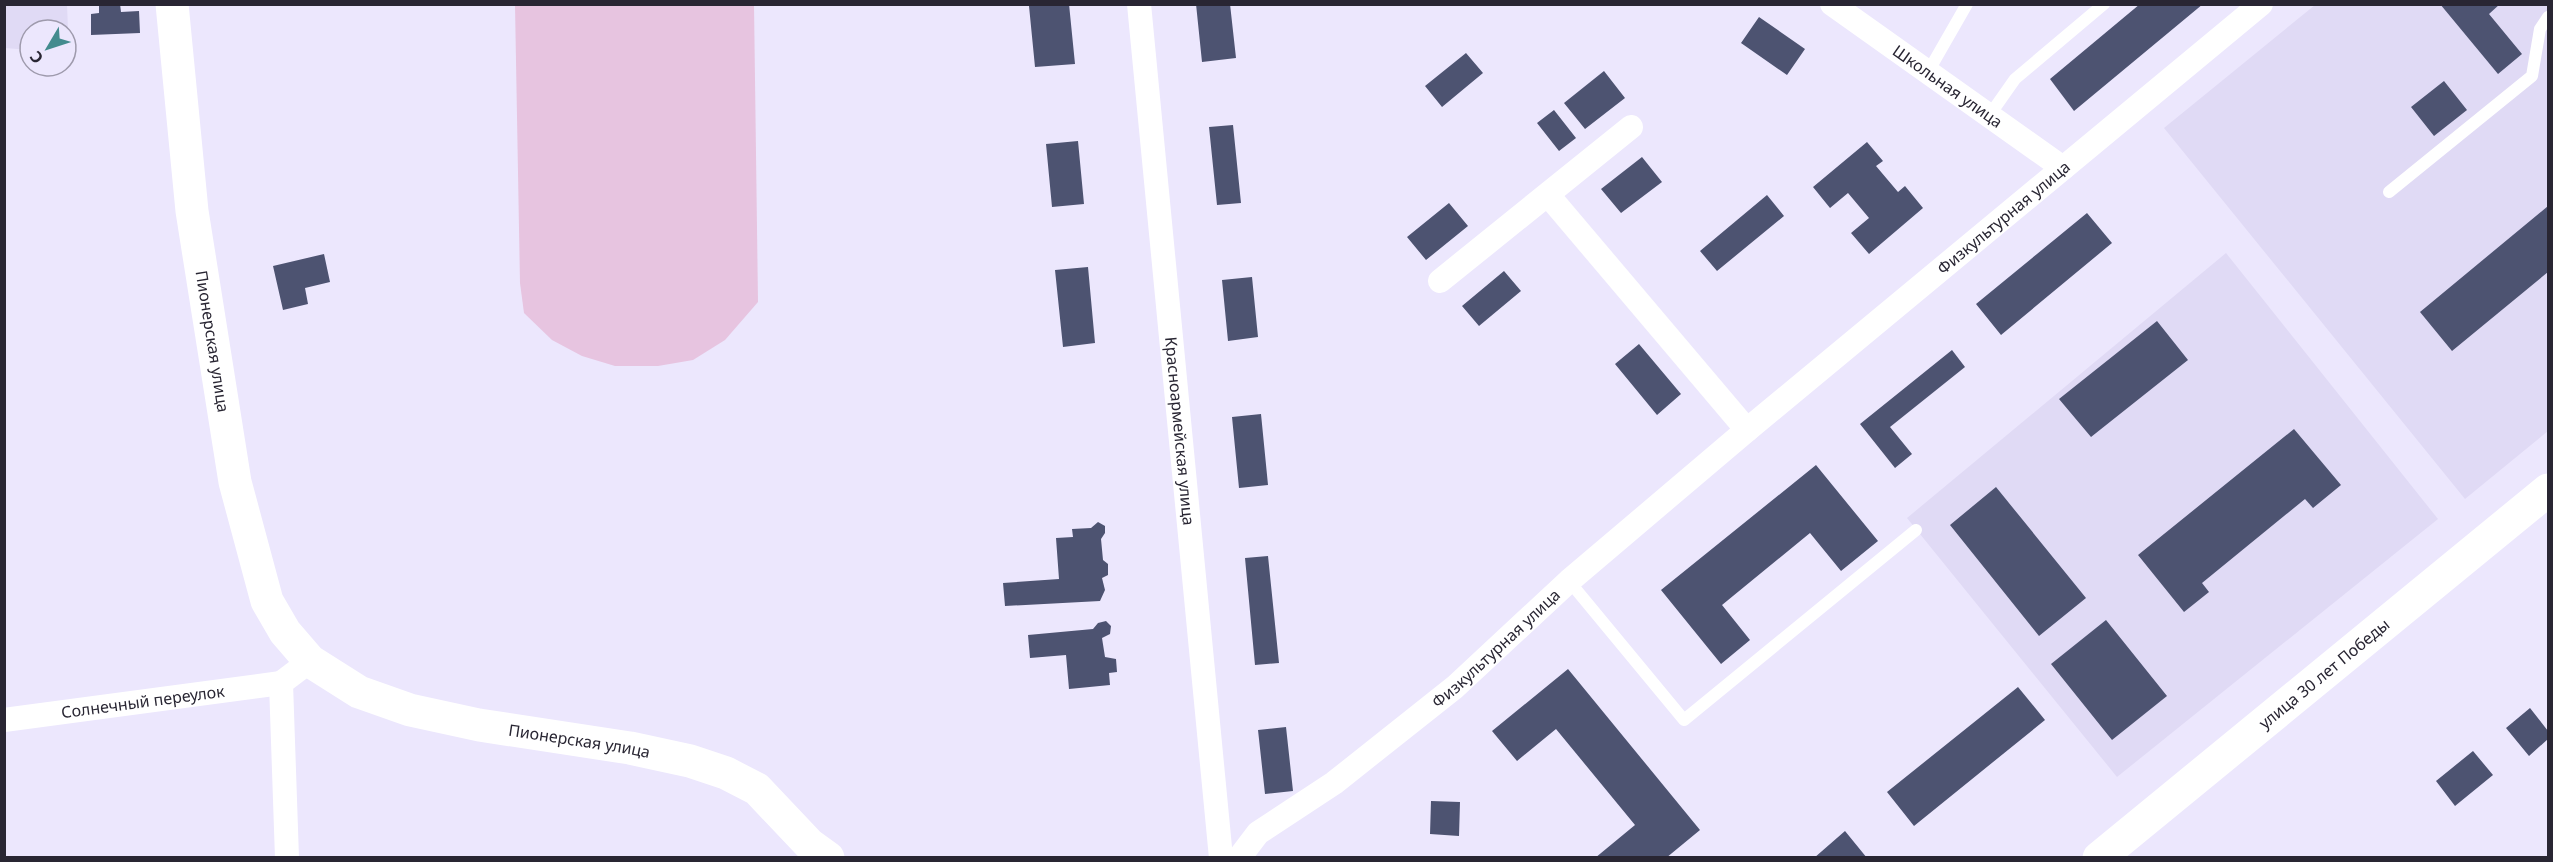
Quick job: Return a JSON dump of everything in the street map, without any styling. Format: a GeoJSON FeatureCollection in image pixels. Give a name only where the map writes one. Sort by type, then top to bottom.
{"type":"FeatureCollection","features":[{"type":"Feature","properties":{"kind":"main road","name":"Пионерская улица"},"geometry":{"type":"LineString","coordinates":[[172,4],[192,211],[235,482],[267,601],[285,632],[310,661],[359,692],[410,710],[479,725],[630,748],[690,761],[726,772],[757,789],[814,853]]}},
{"type":"Feature","properties":{"kind":"main road","name":"улица 30 лет Победы"},"geometry":{"type":"LineString","coordinates":[[2099,858],[2548,490]]}},
{"type":"Feature","properties":{"kind":"street","name":"Красноармейская улица"},"geometry":{"type":"LineString","coordinates":[[1139,4],[1221,858]]}},
{"type":"Feature","properties":{"kind":"street","name":"Школьная улица"},"geometry":{"type":"LineString","coordinates":[[1833,4],[2063,168]]}},
{"type":"Feature","properties":{"kind":"street","name":"Физкультурная улица"},"geometry":{"type":"LineString","coordinates":[[1239,858],[1258,832],[1334,783],[1455,687],[1569,581],[1747,430],[2260,4]]}},
{"type":"Feature","properties":{"kind":"street"},"geometry":{"type":"LineString","coordinates":[[1440,281],[1631,127]]}},
{"type":"Feature","properties":{"kind":"street"},"geometry":{"type":"LineString","coordinates":[[1548,195],[1747,430]]}},
{"type":"Feature","properties":{"kind":"street"},"geometry":{"type":"LineString","coordinates":[[287,858],[281,683],[310,661]]}},
{"type":"Feature","properties":{"kind":"street","name":"Солнечный переулок"},"geometry":{"type":"LineString","coordinates":[[4,720],[281,683]]}},
{"type":"Feature","properties":{"kind":"lane"},"geometry":{"type":"LineString","coordinates":[[1928,72],[1967,4]]}},
{"type":"Feature","properties":{"kind":"lane"},"geometry":{"type":"LineString","coordinates":[[1989,116],[2015,79],[2104,4]]}},
{"type":"Feature","properties":{"kind":"lane"},"geometry":{"type":"LineString","coordinates":[[2389,192],[2532,76],[2540,29],[2548,17]]}},
{"type":"Feature","properties":{"kind":"lane"},"geometry":{"type":"LineString","coordinates":[[1569,581],[1684,720],[1916,530]]}},
{"type":"Feature","properties":{"kind":"shaded area"},"geometry":{"type":"Polygon","coordinates":[[[4,5],[67,5],[68,18],[18,18],[18,49],[5,48],[4,5]]]}},
{"type":"Feature","properties":{"kind":"shaded area"},"geometry":{"type":"Polygon","coordinates":[[[515,5],[754,5],[758,302],[725,340],[693,360],[658,366],[615,366],[582,356],[552,340],[524,313],[520,283],[515,5]]]}},
{"type":"Feature","properties":{"kind":"shaded area"},"geometry":{"type":"Polygon","coordinates":[[[2315,5],[2548,5],[2548,431],[2465,499],[2164,128],[2315,5]]]}},
{"type":"Feature","properties":{"kind":"shaded area"},"geometry":{"type":"Polygon","coordinates":[[[2226,253],[2438,519],[2117,777],[1907,518],[2226,253]]]}},
{"type":"Feature","properties":{"kind":"building"},"geometry":{"type":"Polygon","coordinates":[[[99,4],[120,4],[121,12],[139,11],[140,33],[91,35],[91,14],[99,13],[99,4]]]}},
{"type":"Feature","properties":{"kind":"building"},"geometry":{"type":"Polygon","coordinates":[[[1069,4],[1075,64],[1035,67],[1029,6],[1069,4]]]}},
{"type":"Feature","properties":{"kind":"building"},"geometry":{"type":"Polygon","coordinates":[[[1196,4],[1230,4],[1236,58],[1202,62],[1196,4]]]}},
{"type":"Feature","properties":{"kind":"building"},"geometry":{"type":"Polygon","coordinates":[[[2140,4],[2203,4],[2074,111],[2050,79],[2140,4]]]}},
{"type":"Feature","properties":{"kind":"building"},"geometry":{"type":"Polygon","coordinates":[[[2440,4],[2500,4],[2489,14],[2522,54],[2498,74],[2440,4]]]}},
{"type":"Feature","properties":{"kind":"building"},"geometry":{"type":"Polygon","coordinates":[[[1759,17],[1805,49],[1787,75],[1741,43],[1759,17]]]}},
{"type":"Feature","properties":{"kind":"building"},"geometry":{"type":"Polygon","coordinates":[[[1466,53],[1483,73],[1442,107],[1425,86],[1466,53]]]}},
{"type":"Feature","properties":{"kind":"building"},"geometry":{"type":"Polygon","coordinates":[[[1604,71],[1625,98],[1585,129],[1564,103],[1604,71]]]}},
{"type":"Feature","properties":{"kind":"building"},"geometry":{"type":"Polygon","coordinates":[[[2444,81],[2467,110],[2434,136],[2411,107],[2444,81]]]}},
{"type":"Feature","properties":{"kind":"building"},"geometry":{"type":"Polygon","coordinates":[[[1554,110],[1576,138],[1559,151],[1537,123],[1554,110]]]}},
{"type":"Feature","properties":{"kind":"building"},"geometry":{"type":"Polygon","coordinates":[[[1233,125],[1241,203],[1217,205],[1209,127],[1233,125]]]}},
{"type":"Feature","properties":{"kind":"building"},"geometry":{"type":"Polygon","coordinates":[[[1078,141],[1084,204],[1052,207],[1046,144],[1078,141]]]}},
{"type":"Feature","properties":{"kind":"building"},"geometry":{"type":"Polygon","coordinates":[[[1867,142],[1883,161],[1876,166],[1898,192],[1905,186],[1923,208],[1869,254],[1851,233],[1869,218],[1848,193],[1830,208],[1813,187],[1867,142]]]}},
{"type":"Feature","properties":{"kind":"building"},"geometry":{"type":"Polygon","coordinates":[[[1642,157],[1662,182],[1621,213],[1601,189],[1642,157]]]}},
{"type":"Feature","properties":{"kind":"building"},"geometry":{"type":"Polygon","coordinates":[[[1767,195],[1784,216],[1717,271],[1700,251],[1767,195]]]}},
{"type":"Feature","properties":{"kind":"building"},"geometry":{"type":"Polygon","coordinates":[[[1449,203],[1468,226],[1426,260],[1407,237],[1449,203]]]}},
{"type":"Feature","properties":{"kind":"building"},"geometry":{"type":"Polygon","coordinates":[[[2548,206],[2548,272],[2452,351],[2420,312],[2548,206]]]}},
{"type":"Feature","properties":{"kind":"building"},"geometry":{"type":"Polygon","coordinates":[[[2087,213],[2112,243],[2001,335],[1976,304],[2087,213]]]}},
{"type":"Feature","properties":{"kind":"building"},"geometry":{"type":"Polygon","coordinates":[[[324,254],[330,282],[305,288],[308,304],[283,310],[273,266],[324,254]]]}},
{"type":"Feature","properties":{"kind":"building"},"geometry":{"type":"Polygon","coordinates":[[[1088,267],[1095,343],[1063,347],[1055,270],[1088,267]]]}},
{"type":"Feature","properties":{"kind":"building"},"geometry":{"type":"Polygon","coordinates":[[[1504,271],[1521,291],[1479,326],[1462,306],[1504,271]]]}},
{"type":"Feature","properties":{"kind":"building"},"geometry":{"type":"Polygon","coordinates":[[[1252,277],[1258,337],[1228,341],[1222,280],[1252,277]]]}},
{"type":"Feature","properties":{"kind":"building"},"geometry":{"type":"Polygon","coordinates":[[[2157,321],[2188,360],[2091,437],[2059,399],[2157,321]]]}},
{"type":"Feature","properties":{"kind":"building"},"geometry":{"type":"Polygon","coordinates":[[[1639,344],[1681,394],[1657,415],[1615,364],[1639,344]]]}},
{"type":"Feature","properties":{"kind":"building"},"geometry":{"type":"Polygon","coordinates":[[[1952,350],[1965,367],[1890,427],[1912,454],[1895,468],[1860,424],[1952,350]]]}},
{"type":"Feature","properties":{"kind":"building"},"geometry":{"type":"Polygon","coordinates":[[[1261,414],[1268,485],[1239,488],[1232,417],[1261,414]]]}},
{"type":"Feature","properties":{"kind":"building"},"geometry":{"type":"Polygon","coordinates":[[[2294,429],[2341,485],[2313,508],[2305,499],[2202,583],[2209,592],[2184,612],[2138,555],[2294,429]]]}},
{"type":"Feature","properties":{"kind":"building"},"geometry":{"type":"Polygon","coordinates":[[[1816,465],[1878,541],[1841,571],[1810,533],[1722,605],[1750,640],[1721,664],[1661,590],[1816,465]]]}},
{"type":"Feature","properties":{"kind":"building"},"geometry":{"type":"Polygon","coordinates":[[[1996,487],[2086,598],[2039,636],[1950,525],[1996,487]]]}},
{"type":"Feature","properties":{"kind":"building"},"geometry":{"type":"Polygon","coordinates":[[[1098,522],[1105,526],[1105,533],[1101,539],[1103,560],[1108,564],[1108,575],[1102,578],[1105,590],[1100,601],[1005,606],[1003,583],[1059,579],[1056,538],[1073,537],[1072,529],[1091,528],[1098,522]]]}},
{"type":"Feature","properties":{"kind":"building"},"geometry":{"type":"Polygon","coordinates":[[[1268,556],[1279,663],[1255,665],[1245,558],[1268,556]]]}},
{"type":"Feature","properties":{"kind":"building"},"geometry":{"type":"Polygon","coordinates":[[[2106,620],[2167,696],[2112,740],[2051,664],[2106,620]]]}},
{"type":"Feature","properties":{"kind":"building"},"geometry":{"type":"Polygon","coordinates":[[[1106,621],[1111,626],[1110,634],[1102,638],[1105,657],[1116,659],[1117,672],[1109,673],[1110,685],[1069,689],[1066,655],[1030,658],[1028,635],[1093,629],[1098,623],[1106,621]]]}},
{"type":"Feature","properties":{"kind":"building"},"geometry":{"type":"Polygon","coordinates":[[[1568,669],[1700,830],[1666,858],[1595,858],[1635,825],[1556,729],[1517,761],[1492,731],[1568,669]]]}},
{"type":"Feature","properties":{"kind":"building"},"geometry":{"type":"Polygon","coordinates":[[[2018,687],[2045,720],[1914,826],[1887,792],[2018,687]]]}},
{"type":"Feature","properties":{"kind":"building"},"geometry":{"type":"Polygon","coordinates":[[[2530,708],[2548,731],[2548,739],[2529,756],[2506,728],[2530,708]]]}},
{"type":"Feature","properties":{"kind":"building"},"geometry":{"type":"Polygon","coordinates":[[[1286,727],[1293,791],[1265,794],[1258,730],[1286,727]]]}},
{"type":"Feature","properties":{"kind":"building"},"geometry":{"type":"Polygon","coordinates":[[[2473,751],[2493,775],[2455,806],[2436,781],[2473,751]]]}},
{"type":"Feature","properties":{"kind":"building"},"geometry":{"type":"Polygon","coordinates":[[[1431,801],[1460,802],[1459,836],[1430,834],[1431,801]]]}},
{"type":"Feature","properties":{"kind":"building"},"geometry":{"type":"Polygon","coordinates":[[[1845,831],[1867,858],[1814,858],[1845,831]]]}}]}
